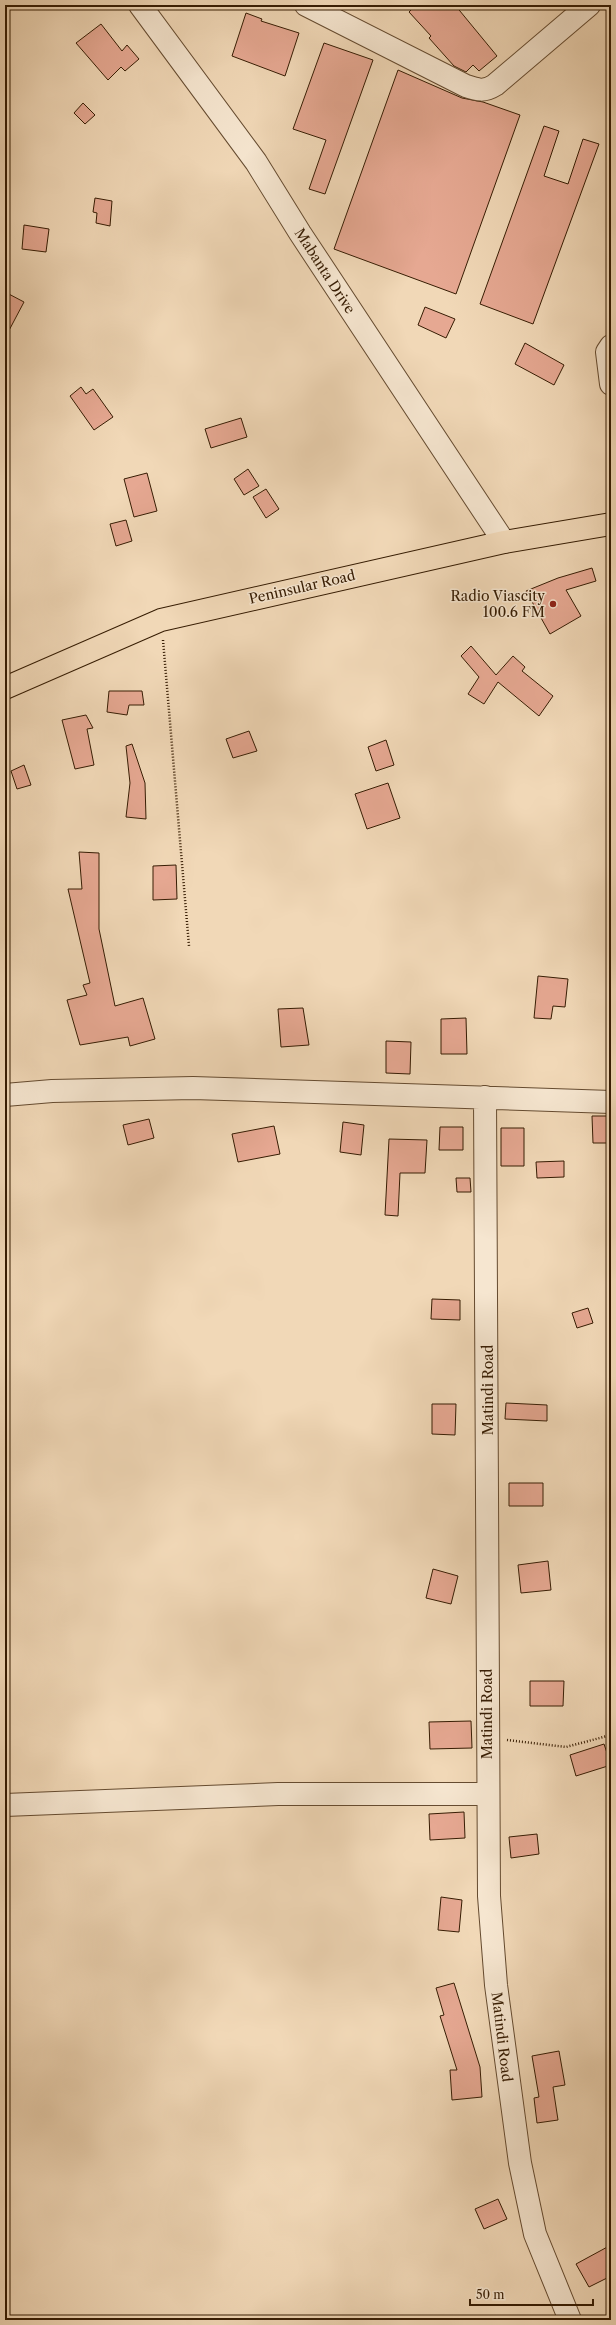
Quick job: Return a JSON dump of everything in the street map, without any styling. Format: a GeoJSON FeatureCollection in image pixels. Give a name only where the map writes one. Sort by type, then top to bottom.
{"type":"FeatureCollection","features":[{"type":"Feature","properties":{"kind":"main road","name":"Peninsular Road"},"geometry":{"type":"LineString","coordinates":[[5,688],[161,620],[504,542],[611,524]]}},
{"type":"Feature","properties":{"kind":"street","name":"Mabanta Drive"},"geometry":{"type":"LineString","coordinates":[[140,5],[256,162],[300,233],[504,542]]}},
{"type":"Feature","properties":{"kind":"street"},"geometry":{"type":"LineString","coordinates":[[306,5],[466,86],[480,90],[489,89],[589,5]]}},
{"type":"Feature","properties":{"kind":"street"},"geometry":{"type":"LineString","coordinates":[[611,346],[607,352],[611,384]]}},
{"type":"Feature","properties":{"kind":"street"},"geometry":{"type":"LineString","coordinates":[[5,1095],[52,1091],[193,1088],[611,1102]]}},
{"type":"Feature","properties":{"kind":"street","name":"Matindi Road"},"geometry":{"type":"LineString","coordinates":[[485,1098],[488,1543],[487,1738],[489,1896],[496,1985],[519,2155],[535,2234],[570,2320]]}},
{"type":"Feature","properties":{"kind":"street"},"geometry":{"type":"LineString","coordinates":[[5,1805],[278,1794],[488,1794]]}},
{"type":"Feature","properties":{"kind":"path"},"geometry":{"type":"LineString","coordinates":[[161,620],[189,946]]}},
{"type":"Feature","properties":{"kind":"path"},"geometry":{"type":"LineString","coordinates":[[487,1738],[533,1742],[566,1747],[611,1735]]}},
{"type":"Feature","properties":{"kind":"green space"},"geometry":{"type":"Polygon","coordinates":[[[5,5],[8,5],[8,23],[5,208],[5,5]]]}},
{"type":"Feature","properties":{"kind":"building"},"geometry":{"type":"Polygon","coordinates":[[[416,5],[455,5],[497,56],[479,71],[473,65],[466,72],[454,66],[429,38],[431,36],[409,12],[416,5]]]}},
{"type":"Feature","properties":{"kind":"building"},"geometry":{"type":"Polygon","coordinates":[[[246,13],[262,19],[261,21],[299,33],[285,76],[232,56],[246,13]]]}},
{"type":"Feature","properties":{"kind":"building"},"geometry":{"type":"Polygon","coordinates":[[[101,24],[122,51],[127,45],[139,59],[125,71],[121,67],[108,80],[76,43],[101,24]]]}},
{"type":"Feature","properties":{"kind":"building"},"geometry":{"type":"Polygon","coordinates":[[[324,43],[373,60],[325,194],[309,189],[326,140],[293,129],[324,43]]]}},
{"type":"Feature","properties":{"kind":"building"},"geometry":{"type":"Polygon","coordinates":[[[398,70],[462,98],[483,102],[520,115],[456,294],[334,249],[398,70]]]}},
{"type":"Feature","properties":{"kind":"building"},"geometry":{"type":"Polygon","coordinates":[[[83,103],[95,115],[85,124],[74,113],[83,103]]]}},
{"type":"Feature","properties":{"kind":"building"},"geometry":{"type":"Polygon","coordinates":[[[544,126],[559,131],[544,176],[568,184],[583,139],[599,144],[533,324],[480,304],[544,126]]]}},
{"type":"Feature","properties":{"kind":"building"},"geometry":{"type":"Polygon","coordinates":[[[95,198],[112,201],[110,226],[96,223],[97,213],[93,212],[95,198]]]}},
{"type":"Feature","properties":{"kind":"building"},"geometry":{"type":"Polygon","coordinates":[[[24,225],[49,229],[46,252],[22,249],[24,225]]]}},
{"type":"Feature","properties":{"kind":"building"},"geometry":{"type":"Polygon","coordinates":[[[5,292],[24,302],[5,338],[5,292]]]}},
{"type":"Feature","properties":{"kind":"building"},"geometry":{"type":"Polygon","coordinates":[[[425,307],[455,319],[446,338],[418,325],[425,307]]]}},
{"type":"Feature","properties":{"kind":"building"},"geometry":{"type":"Polygon","coordinates":[[[525,343],[564,365],[554,385],[515,364],[525,343]]]}},
{"type":"Feature","properties":{"kind":"building"},"geometry":{"type":"Polygon","coordinates":[[[81,387],[86,394],[93,389],[113,417],[94,430],[70,396],[81,387]]]}},
{"type":"Feature","properties":{"kind":"building"},"geometry":{"type":"Polygon","coordinates":[[[241,418],[247,437],[211,448],[205,429],[241,418]]]}},
{"type":"Feature","properties":{"kind":"building"},"geometry":{"type":"Polygon","coordinates":[[[248,469],[259,486],[244,495],[234,479],[248,469]]]}},
{"type":"Feature","properties":{"kind":"building"},"geometry":{"type":"Polygon","coordinates":[[[147,473],[157,511],[134,517],[124,479],[147,473]]]}},
{"type":"Feature","properties":{"kind":"building"},"geometry":{"type":"Polygon","coordinates":[[[266,489],[279,509],[266,518],[253,497],[266,489]]]}},
{"type":"Feature","properties":{"kind":"building"},"geometry":{"type":"Polygon","coordinates":[[[126,520],[132,541],[116,546],[110,524],[126,520]]]}},
{"type":"Feature","properties":{"kind":"building","name":"Radio Viascity 100.6 FM"},"geometry":{"type":"Polygon","coordinates":[[[592,568],[596,581],[566,590],[581,616],[550,634],[526,591],[558,578],[592,568]]]}},
{"type":"Feature","properties":{"kind":"building"},"geometry":{"type":"Polygon","coordinates":[[[471,646],[496,675],[513,656],[525,667],[522,671],[553,696],[539,716],[498,682],[484,704],[468,694],[479,677],[461,656],[471,646]]]}},
{"type":"Feature","properties":{"kind":"building"},"geometry":{"type":"Polygon","coordinates":[[[109,691],[142,691],[144,705],[129,705],[127,715],[107,712],[109,691]]]}},
{"type":"Feature","properties":{"kind":"building"},"geometry":{"type":"Polygon","coordinates":[[[86,715],[93,728],[87,729],[94,765],[75,769],[62,720],[86,715]]]}},
{"type":"Feature","properties":{"kind":"building"},"geometry":{"type":"Polygon","coordinates":[[[249,731],[257,751],[233,758],[226,739],[249,731]]]}},
{"type":"Feature","properties":{"kind":"building"},"geometry":{"type":"Polygon","coordinates":[[[386,740],[394,765],[376,771],[368,747],[386,740]]]}},
{"type":"Feature","properties":{"kind":"building"},"geometry":{"type":"Polygon","coordinates":[[[132,744],[145,783],[146,819],[126,817],[130,783],[126,746],[132,744]]]}},
{"type":"Feature","properties":{"kind":"building"},"geometry":{"type":"Polygon","coordinates":[[[24,765],[31,785],[17,789],[11,771],[24,765]]]}},
{"type":"Feature","properties":{"kind":"building"},"geometry":{"type":"Polygon","coordinates":[[[388,783],[400,818],[367,829],[355,794],[388,783]]]}},
{"type":"Feature","properties":{"kind":"building"},"geometry":{"type":"Polygon","coordinates":[[[79,852],[99,853],[99,929],[115,1006],[143,998],[155,1039],[130,1046],[128,1037],[80,1045],[67,1000],[87,995],[83,985],[90,983],[68,889],[82,889],[79,852]]]}},
{"type":"Feature","properties":{"kind":"building"},"geometry":{"type":"Polygon","coordinates":[[[176,865],[177,899],[153,900],[153,866],[176,865]]]}},
{"type":"Feature","properties":{"kind":"building"},"geometry":{"type":"Polygon","coordinates":[[[538,976],[568,979],[565,1007],[553,1006],[551,1019],[534,1018],[538,976]]]}},
{"type":"Feature","properties":{"kind":"building"},"geometry":{"type":"Polygon","coordinates":[[[303,1008],[309,1045],[281,1047],[278,1009],[303,1008]]]}},
{"type":"Feature","properties":{"kind":"building"},"geometry":{"type":"Polygon","coordinates":[[[466,1018],[467,1054],[441,1054],[441,1019],[466,1018]]]}},
{"type":"Feature","properties":{"kind":"building"},"geometry":{"type":"Polygon","coordinates":[[[386,1041],[411,1042],[410,1074],[386,1073],[386,1041]]]}},
{"type":"Feature","properties":{"kind":"building"},"geometry":{"type":"Polygon","coordinates":[[[592,1116],[608,1116],[610,1143],[593,1143],[592,1116]]]}},
{"type":"Feature","properties":{"kind":"building"},"geometry":{"type":"Polygon","coordinates":[[[149,1119],[154,1138],[128,1145],[123,1125],[149,1119]]]}},
{"type":"Feature","properties":{"kind":"building"},"geometry":{"type":"Polygon","coordinates":[[[343,1122],[364,1125],[361,1155],[340,1152],[343,1122]]]}},
{"type":"Feature","properties":{"kind":"building"},"geometry":{"type":"Polygon","coordinates":[[[274,1126],[280,1154],[238,1162],[232,1134],[274,1126]]]}},
{"type":"Feature","properties":{"kind":"building"},"geometry":{"type":"Polygon","coordinates":[[[440,1127],[463,1127],[463,1150],[439,1150],[440,1127]]]}},
{"type":"Feature","properties":{"kind":"building"},"geometry":{"type":"Polygon","coordinates":[[[501,1128],[524,1128],[524,1166],[501,1166],[501,1128]]]}},
{"type":"Feature","properties":{"kind":"building"},"geometry":{"type":"Polygon","coordinates":[[[389,1139],[427,1140],[425,1173],[400,1173],[398,1216],[385,1215],[389,1139]]]}},
{"type":"Feature","properties":{"kind":"building"},"geometry":{"type":"Polygon","coordinates":[[[564,1161],[564,1177],[537,1178],[536,1162],[564,1161]]]}},
{"type":"Feature","properties":{"kind":"building"},"geometry":{"type":"Polygon","coordinates":[[[456,1178],[470,1178],[471,1192],[457,1192],[456,1178]]]}},
{"type":"Feature","properties":{"kind":"building"},"geometry":{"type":"Polygon","coordinates":[[[432,1299],[460,1300],[460,1320],[431,1319],[432,1299]]]}},
{"type":"Feature","properties":{"kind":"building"},"geometry":{"type":"Polygon","coordinates":[[[588,1308],[593,1323],[577,1328],[572,1313],[588,1308]]]}},
{"type":"Feature","properties":{"kind":"building"},"geometry":{"type":"Polygon","coordinates":[[[506,1403],[547,1405],[547,1421],[505,1419],[506,1403]]]}},
{"type":"Feature","properties":{"kind":"building"},"geometry":{"type":"Polygon","coordinates":[[[432,1404],[456,1404],[455,1435],[432,1434],[432,1404]]]}},
{"type":"Feature","properties":{"kind":"building"},"geometry":{"type":"Polygon","coordinates":[[[509,1483],[543,1483],[543,1506],[509,1506],[509,1483]]]}},
{"type":"Feature","properties":{"kind":"building"},"geometry":{"type":"Polygon","coordinates":[[[548,1561],[551,1590],[521,1593],[518,1565],[548,1561]]]}},
{"type":"Feature","properties":{"kind":"building"},"geometry":{"type":"Polygon","coordinates":[[[433,1569],[458,1576],[451,1604],[426,1598],[433,1569]]]}},
{"type":"Feature","properties":{"kind":"building"},"geometry":{"type":"Polygon","coordinates":[[[530,1681],[564,1681],[563,1706],[530,1706],[530,1681]]]}},
{"type":"Feature","properties":{"kind":"building"},"geometry":{"type":"Polygon","coordinates":[[[471,1721],[472,1748],[430,1749],[429,1722],[471,1721]]]}},
{"type":"Feature","properties":{"kind":"building"},"geometry":{"type":"Polygon","coordinates":[[[604,1744],[611,1765],[576,1776],[570,1755],[604,1744]]]}},
{"type":"Feature","properties":{"kind":"building"},"geometry":{"type":"Polygon","coordinates":[[[464,1812],[465,1838],[430,1840],[429,1814],[464,1812]]]}},
{"type":"Feature","properties":{"kind":"building"},"geometry":{"type":"Polygon","coordinates":[[[537,1834],[539,1854],[511,1858],[509,1837],[537,1834]]]}},
{"type":"Feature","properties":{"kind":"building"},"geometry":{"type":"Polygon","coordinates":[[[441,1897],[462,1900],[459,1932],[438,1930],[441,1897]]]}},
{"type":"Feature","properties":{"kind":"building"},"geometry":{"type":"Polygon","coordinates":[[[454,1983],[480,2067],[482,2097],[452,2100],[450,2070],[457,2070],[440,2016],[444,2015],[436,1988],[454,1983]]]}},
{"type":"Feature","properties":{"kind":"building"},"geometry":{"type":"Polygon","coordinates":[[[559,2051],[565,2085],[553,2087],[558,2120],[537,2123],[534,2098],[539,2097],[532,2056],[559,2051]]]}},
{"type":"Feature","properties":{"kind":"building"},"geometry":{"type":"Polygon","coordinates":[[[498,2199],[507,2219],[484,2229],[475,2209],[498,2199]]]}},
{"type":"Feature","properties":{"kind":"building"},"geometry":{"type":"Polygon","coordinates":[[[611,2245],[611,2276],[589,2287],[576,2264],[611,2245]]]}},
{"type":"Feature","properties":{"kind":"place","name":"Radio Viascity 100.6 FM"},"geometry":{"type":"Point","coordinates":[553,604]}}]}
